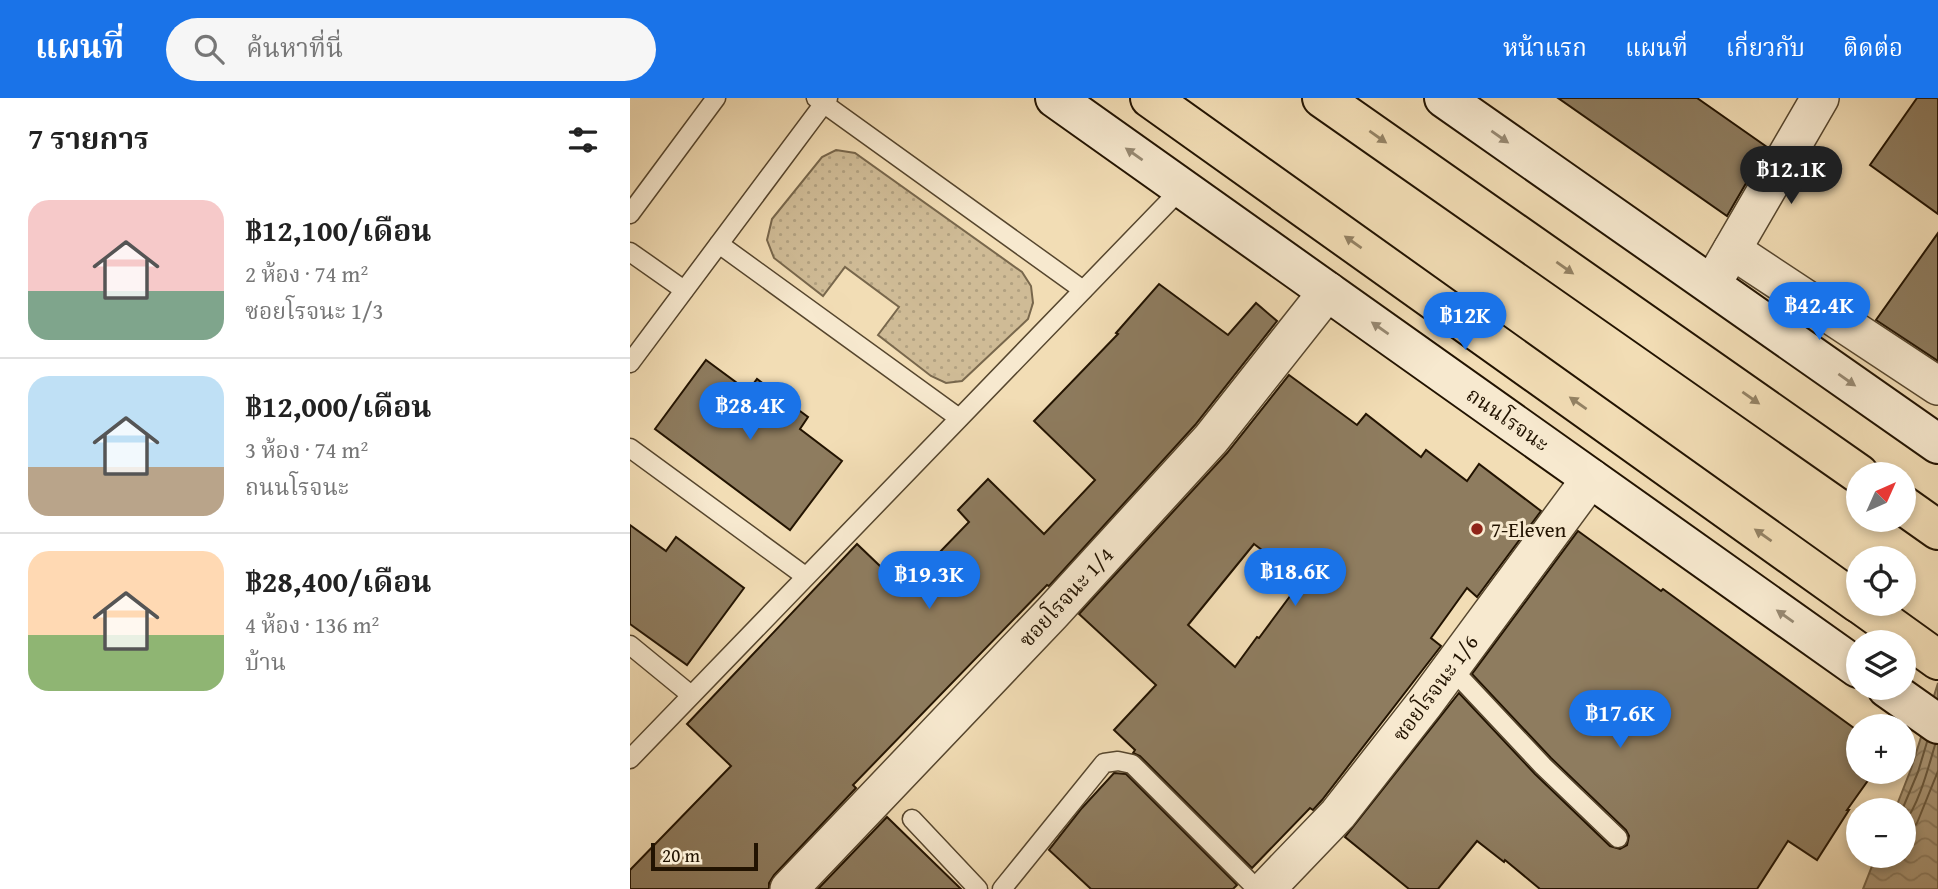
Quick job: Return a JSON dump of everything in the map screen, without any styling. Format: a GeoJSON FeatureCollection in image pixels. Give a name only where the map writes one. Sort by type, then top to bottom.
{"type":"FeatureCollection","features":[{"type":"Feature","properties":{"kind":"main road","name":"ถนนโรจนะ"},"geometry":{"type":"LineString","coordinates":[[1055,98],[1846,659]]}},
{"type":"Feature","properties":{"kind":"main road"},"geometry":{"type":"LineString","coordinates":[[1150,98],[1846,594]]}},
{"type":"Feature","properties":{"kind":"main road"},"geometry":{"type":"LineString","coordinates":[[1322,98],[1846,465]]}},
{"type":"Feature","properties":{"kind":"main road"},"geometry":{"type":"LineString","coordinates":[[1444,98],[1938,444]]}},
{"type":"Feature","properties":{"kind":"main road"},"geometry":{"type":"LineString","coordinates":[[1877,616],[1938,660]]}},
{"type":"Feature","properties":{"kind":"main road"},"geometry":{"type":"LineString","coordinates":[[1904,700],[1938,724]]}},
{"type":"Feature","properties":{"kind":"street"},"geometry":{"type":"LineString","coordinates":[[1711,285],[1820,98]]}},
{"type":"Feature","properties":{"kind":"street"},"geometry":{"type":"LineString","coordinates":[[1732,250],[1938,386]]}},
{"type":"Feature","properties":{"kind":"street","name":"ซอยโรจนะ 1/4"},"geometry":{"type":"LineString","coordinates":[[789,889],[1052,613],[1201,450],[1328,291]]}},
{"type":"Feature","properties":{"kind":"street","name":"ซอยโรจนะ 1/6"},"geometry":{"type":"LineString","coordinates":[[1266,889],[1338,814],[1451,668],[1591,478]]}},
{"type":"Feature","properties":{"kind":"lane"},"geometry":{"type":"LineString","coordinates":[[630,214],[716,98]]}},
{"type":"Feature","properties":{"kind":"lane"},"geometry":{"type":"LineString","coordinates":[[630,363],[823,100],[1083,290]]}},
{"type":"Feature","properties":{"kind":"lane"},"geometry":{"type":"LineString","coordinates":[[630,759],[1182,188]]}},
{"type":"Feature","properties":{"kind":"lane"},"geometry":{"type":"LineString","coordinates":[[719,244],[959,418]]}},
{"type":"Feature","properties":{"kind":"lane"},"geometry":{"type":"LineString","coordinates":[[630,252],[684,290]]}},
{"type":"Feature","properties":{"kind":"lane"},"geometry":{"type":"LineString","coordinates":[[630,448],[805,576]]}},
{"type":"Feature","properties":{"kind":"lane"},"geometry":{"type":"LineString","coordinates":[[630,645],[691,695]]}},
{"type":"Feature","properties":{"kind":"lane"},"geometry":{"type":"LineString","coordinates":[[1451,668],[1543,766],[1618,838]]}},
{"type":"Feature","properties":{"kind":"lane"},"geometry":{"type":"LineString","coordinates":[[1002,889],[1104,763],[1118,761],[1132,764],[1257,889]]}},
{"type":"Feature","properties":{"kind":"lane"},"geometry":{"type":"LineString","coordinates":[[912,819],[978,889]]}},
{"type":"Feature","properties":{"kind":"shaded area"},"geometry":{"type":"Polygon","coordinates":[[[836,150],[855,153],[1022,272],[1031,286],[1033,303],[1028,319],[962,381],[946,383],[931,376],[878,335],[899,307],[845,267],[823,296],[774,258],[767,240],[772,219],[822,157],[836,150]]]}},
{"type":"Feature","properties":{"kind":"water"},"geometry":{"type":"Polygon","coordinates":[[[1938,683],[1938,889],[1863,889],[1871,868],[1916,868],[1916,798],[1900,798],[1905,784],[1916,784],[1916,753],[1938,683]]]}},
{"type":"Feature","properties":{"kind":"building"},"geometry":{"type":"Polygon","coordinates":[[[1558,98],[1697,98],[1767,147],[1727,216],[1558,98]]]}},
{"type":"Feature","properties":{"kind":"building"},"geometry":{"type":"Polygon","coordinates":[[[1917,98],[1938,98],[1938,214],[1870,165],[1917,98]]]}},
{"type":"Feature","properties":{"kind":"building"},"geometry":{"type":"Polygon","coordinates":[[[1938,233],[1938,361],[1876,320],[1938,233]]]}},
{"type":"Feature","properties":{"kind":"building"},"geometry":{"type":"Polygon","coordinates":[[[1159,284],[1228,335],[1256,303],[1277,321],[1195,425],[1049,586],[1047,585],[853,785],[856,788],[774,875],[769,889],[630,889],[630,870],[731,766],[687,724],[857,544],[904,589],[969,522],[958,510],[988,479],[1044,534],[1095,480],[1034,421],[1118,334],[1116,333],[1159,284]]]}},
{"type":"Feature","properties":{"kind":"building"},"geometry":{"type":"Polygon","coordinates":[[[706,360],[748,391],[757,379],[808,417],[800,429],[842,461],[790,530],[655,429],[706,360]]]}},
{"type":"Feature","properties":{"kind":"building"},"geometry":{"type":"Polygon","coordinates":[[[1289,375],[1357,425],[1366,414],[1421,457],[1426,450],[1467,481],[1479,464],[1541,511],[1477,597],[1467,588],[1431,638],[1441,646],[1322,800],[1313,810],[1310,808],[1252,868],[1140,756],[1133,753],[1135,750],[1114,730],[1156,685],[1079,614],[1227,453],[1289,375]],[[1254,544],[1188,625],[1235,667],[1302,580],[1254,544]]]}},
{"type":"Feature","properties":{"kind":"building"},"geometry":{"type":"Polygon","coordinates":[[[630,525],[666,551],[676,537],[744,588],[687,665],[630,624],[630,525]]]}},
{"type":"Feature","properties":{"kind":"building"},"geometry":{"type":"Polygon","coordinates":[[[1578,531],[1661,591],[1663,589],[1846,722],[1846,784],[1865,784],[1856,798],[1846,798],[1846,815],[1817,860],[1788,841],[1757,889],[1540,889],[1477,841],[1438,889],[1409,889],[1345,837],[1459,693],[1535,774],[1610,846],[1620,849],[1627,845],[1629,836],[1626,830],[1551,758],[1472,674],[1578,531]]]}},
{"type":"Feature","properties":{"kind":"building"},"geometry":{"type":"Polygon","coordinates":[[[1114,773],[1126,774],[1237,885],[1233,889],[1091,889],[1049,850],[1114,773]]]}},
{"type":"Feature","properties":{"kind":"building"},"geometry":{"type":"Polygon","coordinates":[[[887,817],[961,889],[818,889],[887,817]]]}},
{"type":"Feature","properties":{"kind":"place","name":"7-Eleven"},"geometry":{"type":"Point","coordinates":[1477,529]}}]}
